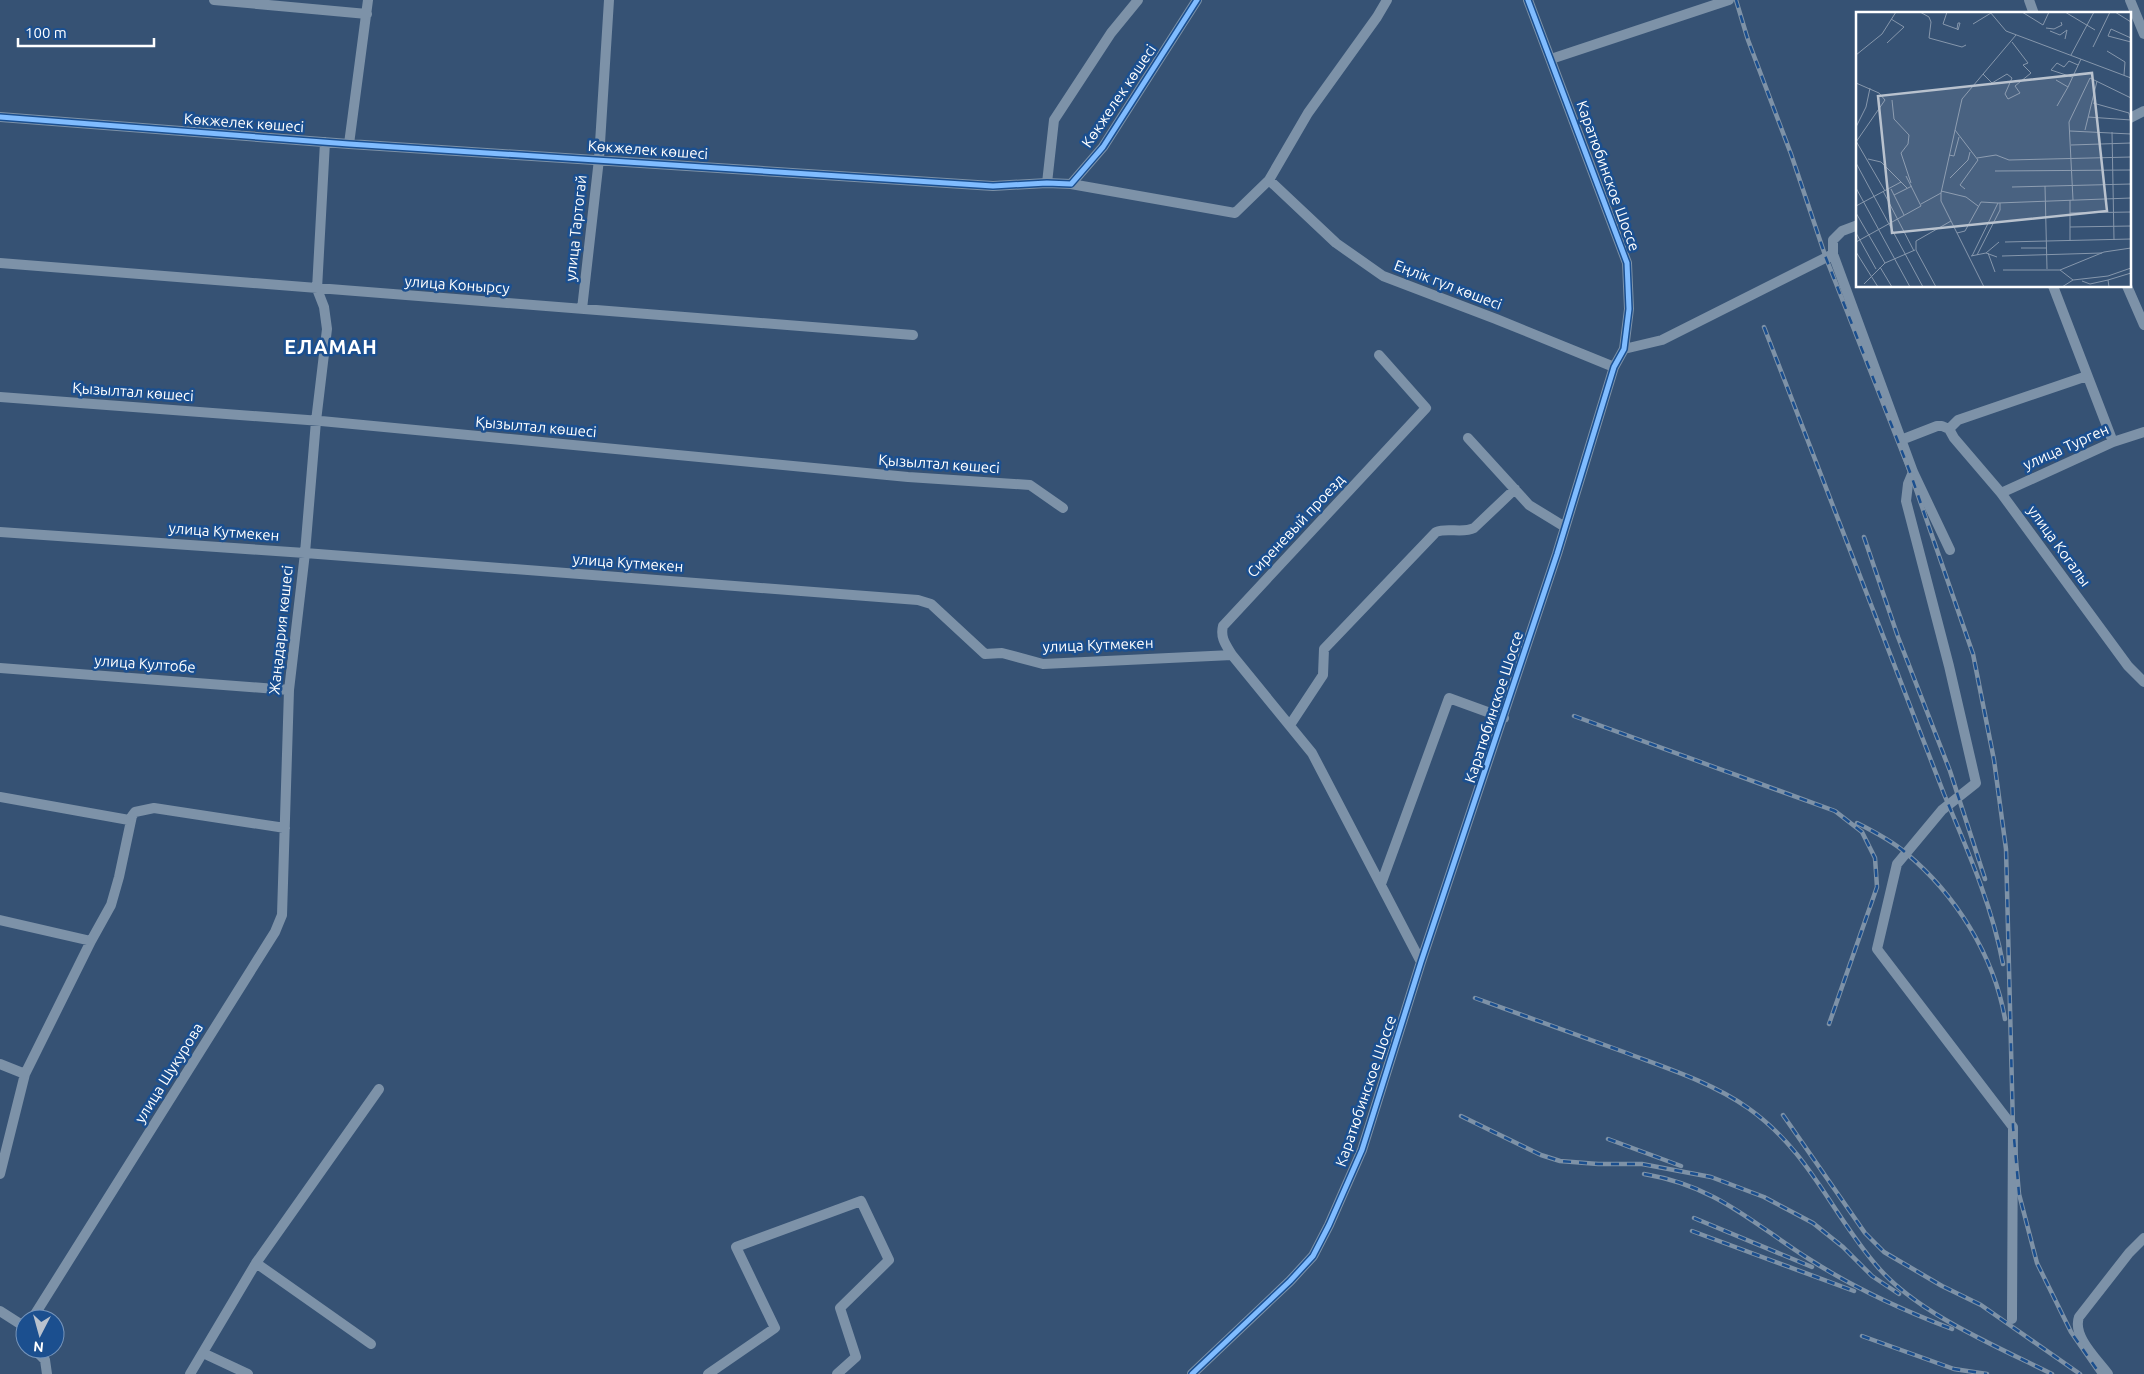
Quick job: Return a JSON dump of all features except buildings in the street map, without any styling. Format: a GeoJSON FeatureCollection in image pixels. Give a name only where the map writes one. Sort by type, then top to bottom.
{"type":"FeatureCollection","features":[{"type":"Feature","properties":{"kind":"street"},"geometry":{"type":"LineString","coordinates":[[214,0],[366,14]]}},
{"type":"Feature","properties":{"kind":"street"},"geometry":{"type":"LineString","coordinates":[[349,144],[368,0]]}},
{"type":"Feature","properties":{"kind":"street","name":"улица Тартогай"},"geometry":{"type":"LineString","coordinates":[[582,309],[599,159],[609,0]]}},
{"type":"Feature","properties":{"kind":"street"},"geometry":{"type":"LineString","coordinates":[[1046,183],[1054,120],[1112,33],[1138,0]]}},
{"type":"Feature","properties":{"kind":"street","name":"Көкжелек көшесі"},"geometry":{"type":"LineString","coordinates":[[0,117],[349,144],[993,186],[1046,183],[1070,184],[1103,147],[1197,0]]}},
{"type":"Feature","properties":{"kind":"street"},"geometry":{"type":"LineString","coordinates":[[1070,184],[1234,213],[1269,180],[1308,113],[1377,17],[1387,0]]}},
{"type":"Feature","properties":{"kind":"street","name":"Каратюбинское Шоссе"},"geometry":{"type":"LineString","coordinates":[[1192,1374],[1290,1281],[1313,1256],[1329,1225],[1362,1150],[1421,962],[1504,718],[1614,366],[1624,349],[1629,309],[1627,263],[1528,0]]}},
{"type":"Feature","properties":{"kind":"street"},"geometry":{"type":"LineString","coordinates":[[1551,59],[1729,0]]}},
{"type":"Feature","properties":{"kind":"street"},"geometry":{"type":"LineString","coordinates":[[2029,0],[2033,12]]}},
{"type":"Feature","properties":{"kind":"street"},"geometry":{"type":"LineString","coordinates":[[2130,0],[2144,34]]}},
{"type":"Feature","properties":{"kind":"street"},"geometry":{"type":"LineString","coordinates":[[2132,117],[2144,111]]}},
{"type":"Feature","properties":{"kind":"street"},"geometry":{"type":"LineString","coordinates":[[317,289],[325,142]]}},
{"type":"Feature","properties":{"kind":"street","name":"Еңлік гүл көшесі"},"geometry":{"type":"LineString","coordinates":[[1269,180],[1336,243],[1382,276],[1496,318],[1614,366]]}},
{"type":"Feature","properties":{"kind":"street"},"geometry":{"type":"LineString","coordinates":[[1856,226],[1842,231],[1833,240],[1833,254],[1913,472],[1950,550]]}},
{"type":"Feature","properties":{"kind":"street"},"geometry":{"type":"LineString","coordinates":[[1624,349],[1662,340],[1833,254]]}},
{"type":"Feature","properties":{"kind":"street","name":"улица Конырсу"},"geometry":{"type":"LineString","coordinates":[[0,263],[913,335]]}},
{"type":"Feature","properties":{"kind":"street"},"geometry":{"type":"LineString","coordinates":[[2054,288],[2113,442]]}},
{"type":"Feature","properties":{"kind":"street"},"geometry":{"type":"LineString","coordinates":[[2128,288],[2144,325]]}},
{"type":"Feature","properties":{"kind":"street","name":"Жаңадария көшесі"},"geometry":{"type":"LineString","coordinates":[[285,828],[288,690],[305,553],[316,421],[327,329],[324,307],[317,289]]}},
{"type":"Feature","properties":{"kind":"street","name":"Сиреневый проезд"},"geometry":{"type":"LineString","coordinates":[[1378,356],[1426,408],[1223,626],[1222,638],[1232,655],[1312,753],[1421,962]]}},
{"type":"Feature","properties":{"kind":"street"},"geometry":{"type":"LineString","coordinates":[[1901,440],[1937,426],[1949,429],[1958,420],[2087,376]]}},
{"type":"Feature","properties":{"kind":"street","name":"Қызылтал көшесі"},"geometry":{"type":"LineString","coordinates":[[0,397],[316,421],[908,477],[1030,485],[1063,508]]}},
{"type":"Feature","properties":{"kind":"street","name":"улица Когалы"},"geometry":{"type":"LineString","coordinates":[[1949,429],[1954,438],[2001,493],[2124,660],[2144,682]]}},
{"type":"Feature","properties":{"kind":"street","name":"улица Турген"},"geometry":{"type":"LineString","coordinates":[[2001,493],[2113,442],[2144,432]]}},
{"type":"Feature","properties":{"kind":"street"},"geometry":{"type":"LineString","coordinates":[[1468,438],[1529,505],[1565,527]]}},
{"type":"Feature","properties":{"kind":"street"},"geometry":{"type":"LineString","coordinates":[[1913,472],[1908,484],[1906,501],[1949,666],[1976,783],[1942,810],[1905,852],[1897,864],[1877,950],[2013,1127],[2012,1319]]}},
{"type":"Feature","properties":{"kind":"street"},"geometry":{"type":"LineString","coordinates":[[1290,725],[1323,675],[1324,649],[1436,532],[1442,530],[1468,531],[1474,528],[1515,489]]}},
{"type":"Feature","properties":{"kind":"street","name":"улица Кутмекен"},"geometry":{"type":"LineString","coordinates":[[0,532],[305,553],[918,600],[931,604],[985,654],[1002,653],[1043,664],[1232,655]]}},
{"type":"Feature","properties":{"kind":"street","name":"улица Култобе"},"geometry":{"type":"LineString","coordinates":[[0,668],[288,690]]}},
{"type":"Feature","properties":{"kind":"street"},"geometry":{"type":"LineString","coordinates":[[1381,884],[1450,698],[1504,718]]}},
{"type":"Feature","properties":{"kind":"street"},"geometry":{"type":"LineString","coordinates":[[0,797],[129,820]]}},
{"type":"Feature","properties":{"kind":"street"},"geometry":{"type":"LineString","coordinates":[[0,1174],[25,1074],[90,941],[111,906],[120,877],[129,820],[135,812],[154,808],[285,828]]}},
{"type":"Feature","properties":{"kind":"street","name":"улица Шукурова"},"geometry":{"type":"LineString","coordinates":[[38,1309],[279,924],[284,906],[285,828]]}},
{"type":"Feature","properties":{"kind":"street"},"geometry":{"type":"LineString","coordinates":[[0,920],[90,941]]}},
{"type":"Feature","properties":{"kind":"street"},"geometry":{"type":"LineString","coordinates":[[0,1064],[25,1074]]}},
{"type":"Feature","properties":{"kind":"street"},"geometry":{"type":"LineString","coordinates":[[190,1374],[256,1263],[379,1089]]}},
{"type":"Feature","properties":{"kind":"street"},"geometry":{"type":"LineString","coordinates":[[708,1374],[775,1328],[736,1247],[861,1201],[889,1260],[840,1308],[856,1357],[837,1374]]}},
{"type":"Feature","properties":{"kind":"street"},"geometry":{"type":"LineString","coordinates":[[2108,1374],[2078,1333],[2077,1323],[2079,1316],[2129,1253],[2144,1238]]}},
{"type":"Feature","properties":{"kind":"street"},"geometry":{"type":"LineString","coordinates":[[256,1263],[371,1344]]}},
{"type":"Feature","properties":{"kind":"street"},"geometry":{"type":"LineString","coordinates":[[0,1311],[15,1320]]}},
{"type":"Feature","properties":{"kind":"street"},"geometry":{"type":"LineString","coordinates":[[203,1353],[248,1374]]}},
{"type":"Feature","properties":{"kind":"street"},"geometry":{"type":"LineString","coordinates":[[43,1359],[47,1374]]}},
{"type":"Feature","properties":{"kind":"railway"},"geometry":{"type":"LineString","coordinates":[[1736,0],[1748,40],[1791,154],[1826,258],[1910,472],[1973,654],[1994,760],[2006,849],[2013,1127],[2019,1194],[2037,1263],[2071,1332],[2100,1374]]}},
{"type":"Feature","properties":{"kind":"railway"},"geometry":{"type":"LineString","coordinates":[[1764,327],[1986,899],[2003,964]]}},
{"type":"Feature","properties":{"kind":"railway"},"geometry":{"type":"LineString","coordinates":[[1864,537],[1898,637],[1950,771],[1985,879]]}},
{"type":"Feature","properties":{"kind":"railway"},"geometry":{"type":"LineString","coordinates":[[1574,716],[1835,811],[1862,832],[1875,858],[1877,887],[1829,1024]]}},
{"type":"Feature","properties":{"kind":"railway"},"geometry":{"type":"LineString","coordinates":[[1857,823],[1889,840],[1924,869],[1941,887],[1970,927],[1982,949],[2000,995],[2005,1019]]}},
{"type":"Feature","properties":{"kind":"railway"},"geometry":{"type":"LineString","coordinates":[[1475,998],[1688,1076],[1748,1108],[1769,1125],[1803,1162],[1860,1245],[1893,1282],[1912,1298],[1958,1327],[2052,1374]]}},
{"type":"Feature","properties":{"kind":"railway"},"geometry":{"type":"LineString","coordinates":[[1783,1115],[1865,1233],[1884,1252],[1942,1286],[1981,1305],[2080,1374]]}},
{"type":"Feature","properties":{"kind":"railway"},"geometry":{"type":"LineString","coordinates":[[1461,1116],[1541,1155],[1560,1161],[1598,1164],[1642,1164],[1711,1177],[1764,1197],[1813,1223],[1843,1247],[1872,1276],[1899,1294]]}},
{"type":"Feature","properties":{"kind":"railway"},"geometry":{"type":"LineString","coordinates":[[1608,1139],[1681,1166]]}},
{"type":"Feature","properties":{"kind":"railway"},"geometry":{"type":"LineString","coordinates":[[1644,1174],[1692,1187],[1713,1196],[1843,1280],[1897,1306],[1952,1329]]}},
{"type":"Feature","properties":{"kind":"railway"},"geometry":{"type":"LineString","coordinates":[[1694,1218],[1812,1267]]}},
{"type":"Feature","properties":{"kind":"railway"},"geometry":{"type":"LineString","coordinates":[[1692,1231],[1854,1291]]}},
{"type":"Feature","properties":{"kind":"railway"},"geometry":{"type":"LineString","coordinates":[[1862,1336],[1954,1369],[1987,1374]]}},
{"type":"Feature","properties":{"kind":"cycle path"},"geometry":{"type":"LineString","coordinates":[[0,117],[349,144],[993,186],[1047,183],[1071,184],[1103,147],[1197,0]]}},
{"type":"Feature","properties":{"kind":"cycle path"},"geometry":{"type":"LineString","coordinates":[[1192,1374],[1290,1281],[1313,1256],[1329,1225],[1362,1150],[1421,962],[1557,554],[1614,367],[1624,349],[1629,309],[1627,263],[1528,0]]}},
{"type":"Feature","properties":{"kind":"district","name":"ЕЛАМАН"},"geometry":{"type":"Point","coordinates":[331,347]}}]}
